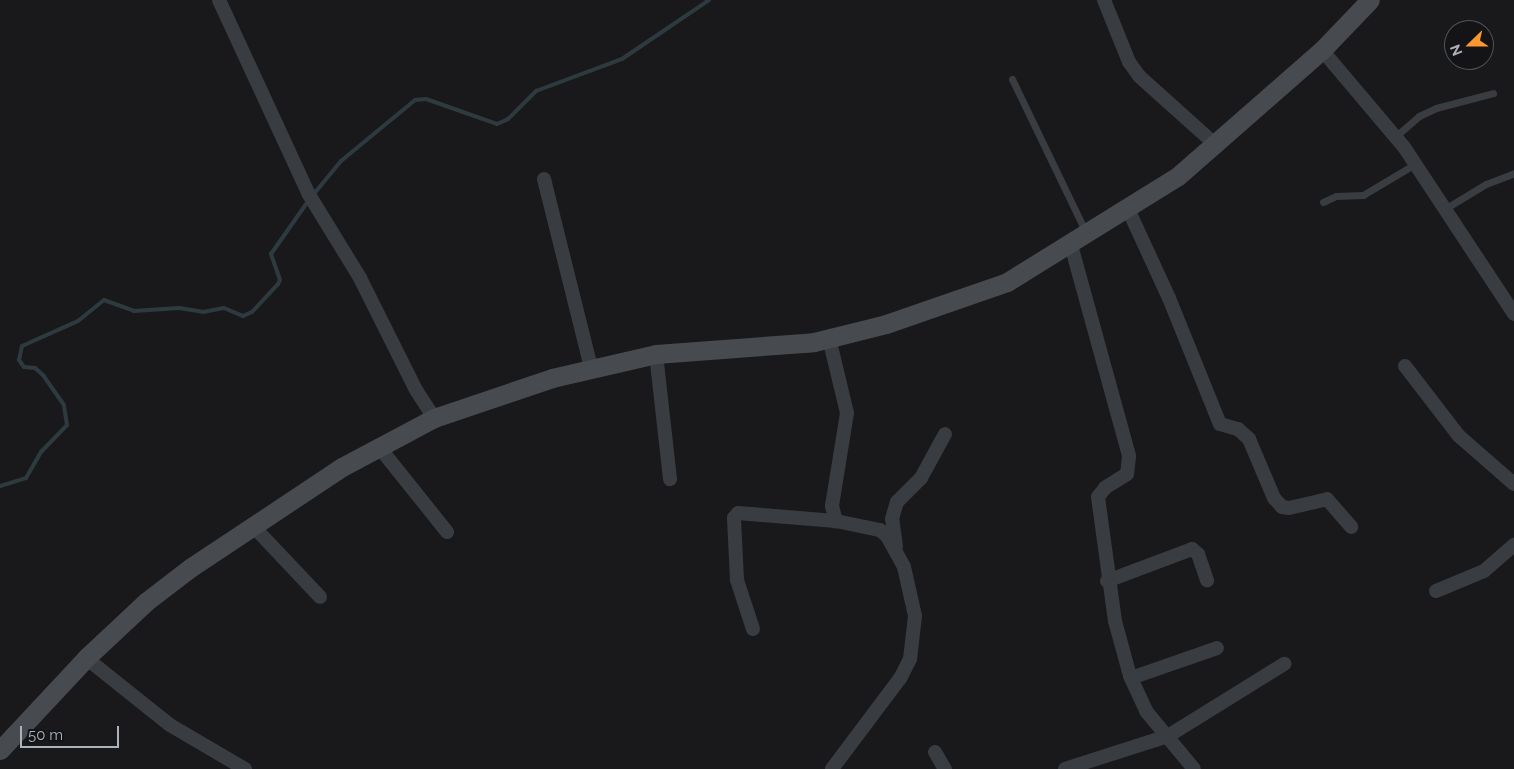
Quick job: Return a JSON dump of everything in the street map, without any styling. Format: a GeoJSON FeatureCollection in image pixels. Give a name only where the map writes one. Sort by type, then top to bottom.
{"type":"FeatureCollection","features":[{"type":"Feature","properties":{"kind":"street"},"geometry":{"type":"LineString","coordinates":[[219,0],[312,198],[360,278],[416,390],[434,418]]}},
{"type":"Feature","properties":{"kind":"street"},"geometry":{"type":"LineString","coordinates":[[1104,0],[1129,62],[1140,76],[1217,146]]}},
{"type":"Feature","properties":{"kind":"street"},"geometry":{"type":"LineString","coordinates":[[0,750],[86,658],[147,601],[252,526],[342,467],[434,418],[504,392],[592,368],[656,354],[793,345],[829,338],[886,324],[1007,282],[1128,209],[1178,176],[1217,146],[1322,50],[1370,0]]}},
{"type":"Feature","properties":{"kind":"street"},"geometry":{"type":"LineString","coordinates":[[1322,50],[1396,136],[1443,210],[1514,314]]}},
{"type":"Feature","properties":{"kind":"street"},"geometry":{"type":"LineString","coordinates":[[544,179],[592,368]]}},
{"type":"Feature","properties":{"kind":"street"},"geometry":{"type":"LineString","coordinates":[[1128,209],[1162,280],[1220,424],[1238,429],[1249,439],[1274,498],[1282,507],[1289,508],[1327,499],[1351,527]]}},
{"type":"Feature","properties":{"kind":"street"},"geometry":{"type":"LineString","coordinates":[[1079,240],[1129,456],[1127,474],[1098,497],[1107,581],[1131,678],[1146,711],[1194,769]]}},
{"type":"Feature","properties":{"kind":"street"},"geometry":{"type":"LineString","coordinates":[[829,338],[847,413],[832,506],[836,521]]}},
{"type":"Feature","properties":{"kind":"street"},"geometry":{"type":"LineString","coordinates":[[656,354],[670,479]]}},
{"type":"Feature","properties":{"kind":"street"},"geometry":{"type":"LineString","coordinates":[[1406,366],[1459,436],[1514,484]]}},
{"type":"Feature","properties":{"kind":"street"},"geometry":{"type":"LineString","coordinates":[[832,769],[901,677],[910,659],[915,616],[912,591],[897,552],[892,529],[897,502],[921,478],[945,434]]}},
{"type":"Feature","properties":{"kind":"street"},"geometry":{"type":"LineString","coordinates":[[379,447],[447,532]]}},
{"type":"Feature","properties":{"kind":"street"},"geometry":{"type":"LineString","coordinates":[[753,629],[737,580],[734,518],[738,513],[836,521],[880,530],[897,552]]}},
{"type":"Feature","properties":{"kind":"street"},"geometry":{"type":"LineString","coordinates":[[252,526],[320,597]]}},
{"type":"Feature","properties":{"kind":"street"},"geometry":{"type":"LineString","coordinates":[[1436,591],[1484,571],[1514,545]]}},
{"type":"Feature","properties":{"kind":"street"},"geometry":{"type":"LineString","coordinates":[[1107,581],[1192,549],[1198,554],[1207,580]]}},
{"type":"Feature","properties":{"kind":"street"},"geometry":{"type":"LineString","coordinates":[[1131,678],[1217,648]]}},
{"type":"Feature","properties":{"kind":"street"},"geometry":{"type":"LineString","coordinates":[[86,658],[170,724],[244,769]]}},
{"type":"Feature","properties":{"kind":"street"},"geometry":{"type":"LineString","coordinates":[[1065,769],[1168,736],[1284,664]]}},
{"type":"Feature","properties":{"kind":"street"},"geometry":{"type":"LineString","coordinates":[[935,752],[945,769]]}},
{"type":"Feature","properties":{"kind":"lane"},"geometry":{"type":"LineString","coordinates":[[1012,80],[1079,240]]}},
{"type":"Feature","properties":{"kind":"lane"},"geometry":{"type":"LineString","coordinates":[[1396,136],[1419,116],[1436,108],[1492,93]]}},
{"type":"Feature","properties":{"kind":"lane"},"geometry":{"type":"LineString","coordinates":[[1323,202],[1336,196],[1363,195],[1415,164]]}},
{"type":"Feature","properties":{"kind":"lane"},"geometry":{"type":"LineString","coordinates":[[1443,210],[1486,184],[1514,172]]}},
{"type":"Feature","properties":{"kind":"waterway"},"geometry":{"type":"LineString","coordinates":[[313,195],[341,161],[415,100],[426,99],[497,124],[508,119],[536,91],[622,59],[709,0]]}},
{"type":"Feature","properties":{"kind":"waterway"},"geometry":{"type":"LineString","coordinates":[[0,486],[26,478],[41,452],[67,425],[64,405],[44,376],[35,368],[24,367],[19,360],[22,346],[78,321],[104,300],[134,311],[179,308],[203,312],[224,308],[243,316],[252,312],[278,284],[280,280],[271,254],[309,200]]}}]}
